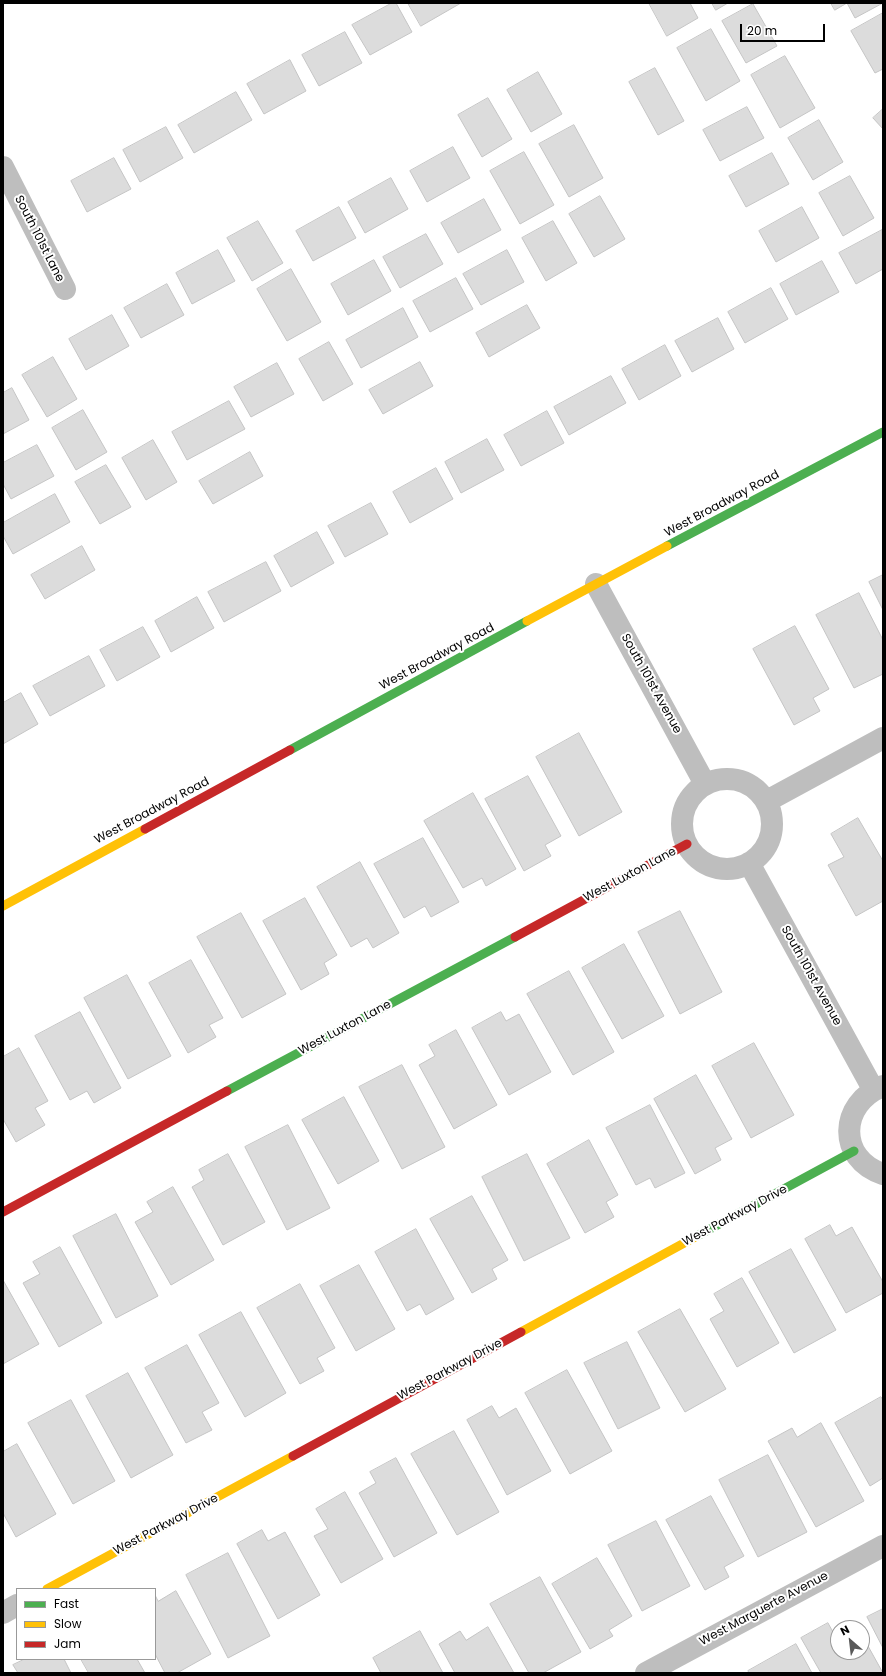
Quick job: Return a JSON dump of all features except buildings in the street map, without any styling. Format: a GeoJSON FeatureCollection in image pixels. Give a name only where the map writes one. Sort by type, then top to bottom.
{"type":"FeatureCollection","features":[{"type":"Feature","properties":{"kind":"street","name":"South 101st Lane"},"geometry":{"type":"LineString","coordinates":[[3,167],[65,290]]}},
{"type":"Feature","properties":{"kind":"street","name":"West Broadway Road"},"geometry":{"type":"LineString","coordinates":[[3,906],[596,584],[883,432]]}},
{"type":"Feature","properties":{"kind":"street","name":"South 101st Avenue"},"geometry":{"type":"LineString","coordinates":[[596,584],[705,784]]}},
{"type":"Feature","properties":{"kind":"street"},"geometry":{"type":"LineString","coordinates":[[766,801],[883,738]]}},
{"type":"Feature","properties":{"kind":"street"},"geometry":{"type":"LineString","coordinates":[[732,779],[746,782],[758,790],[766,801],[771,815],[772,829],[768,843],[760,855],[749,863],[738,868],[725,869],[714,867],[698,858],[687,844],[683,833],[684,811],[689,800],[705,784],[718,780],[732,779]]}},
{"type":"Feature","properties":{"kind":"street","name":"West Luxton Lane"},"geometry":{"type":"LineString","coordinates":[[3,1212],[687,844]]}},
{"type":"Feature","properties":{"kind":"street","name":"South 101st Avenue"},"geometry":{"type":"LineString","coordinates":[[749,863],[878,1088]]}},
{"type":"Feature","properties":{"kind":"street"},"geometry":{"type":"LineString","coordinates":[[878,1088],[860,1100],[853,1111],[849,1124],[849,1137],[854,1151],[861,1162],[873,1171],[883,1174]]}},
{"type":"Feature","properties":{"kind":"street","name":"West Parkway Drive"},"geometry":{"type":"LineString","coordinates":[[49,1588],[854,1151]]}},
{"type":"Feature","properties":{"kind":"street","name":"West Marguerte Avenue"},"geometry":{"type":"LineString","coordinates":[[646,1673],[883,1546]]}},
{"type":"Feature","properties":{"kind":"street"},"geometry":{"type":"LineString","coordinates":[[3,1613],[16,1606]]}},
{"type":"Feature","properties":{"kind":"traffic: fast"},"geometry":{"type":"LineString","coordinates":[[667,546],[883,432]]}},
{"type":"Feature","properties":{"kind":"traffic: fast"},"geometry":{"type":"LineString","coordinates":[[290,750],[527,621]]}},
{"type":"Feature","properties":{"kind":"traffic: fast"},"geometry":{"type":"LineString","coordinates":[[227,1091],[515,937]]}},
{"type":"Feature","properties":{"kind":"traffic: fast"},"geometry":{"type":"LineString","coordinates":[[697,1236],[854,1151]]}},
{"type":"Feature","properties":{"kind":"traffic: slow"},"geometry":{"type":"LineString","coordinates":[[527,621],[667,546]]}},
{"type":"Feature","properties":{"kind":"traffic: slow"},"geometry":{"type":"LineString","coordinates":[[3,906],[145,829]]}},
{"type":"Feature","properties":{"kind":"traffic: slow"},"geometry":{"type":"LineString","coordinates":[[521,1332],[697,1236]]}},
{"type":"Feature","properties":{"kind":"traffic: slow"},"geometry":{"type":"LineString","coordinates":[[49,1588],[293,1456]]}},
{"type":"Feature","properties":{"kind":"traffic: jam"},"geometry":{"type":"LineString","coordinates":[[145,829],[290,750]]}},
{"type":"Feature","properties":{"kind":"traffic: jam"},"geometry":{"type":"LineString","coordinates":[[515,937],[687,844]]}},
{"type":"Feature","properties":{"kind":"traffic: jam"},"geometry":{"type":"LineString","coordinates":[[3,1212],[227,1091]]}},
{"type":"Feature","properties":{"kind":"traffic: jam"},"geometry":{"type":"LineString","coordinates":[[293,1456],[521,1332]]}}]}
